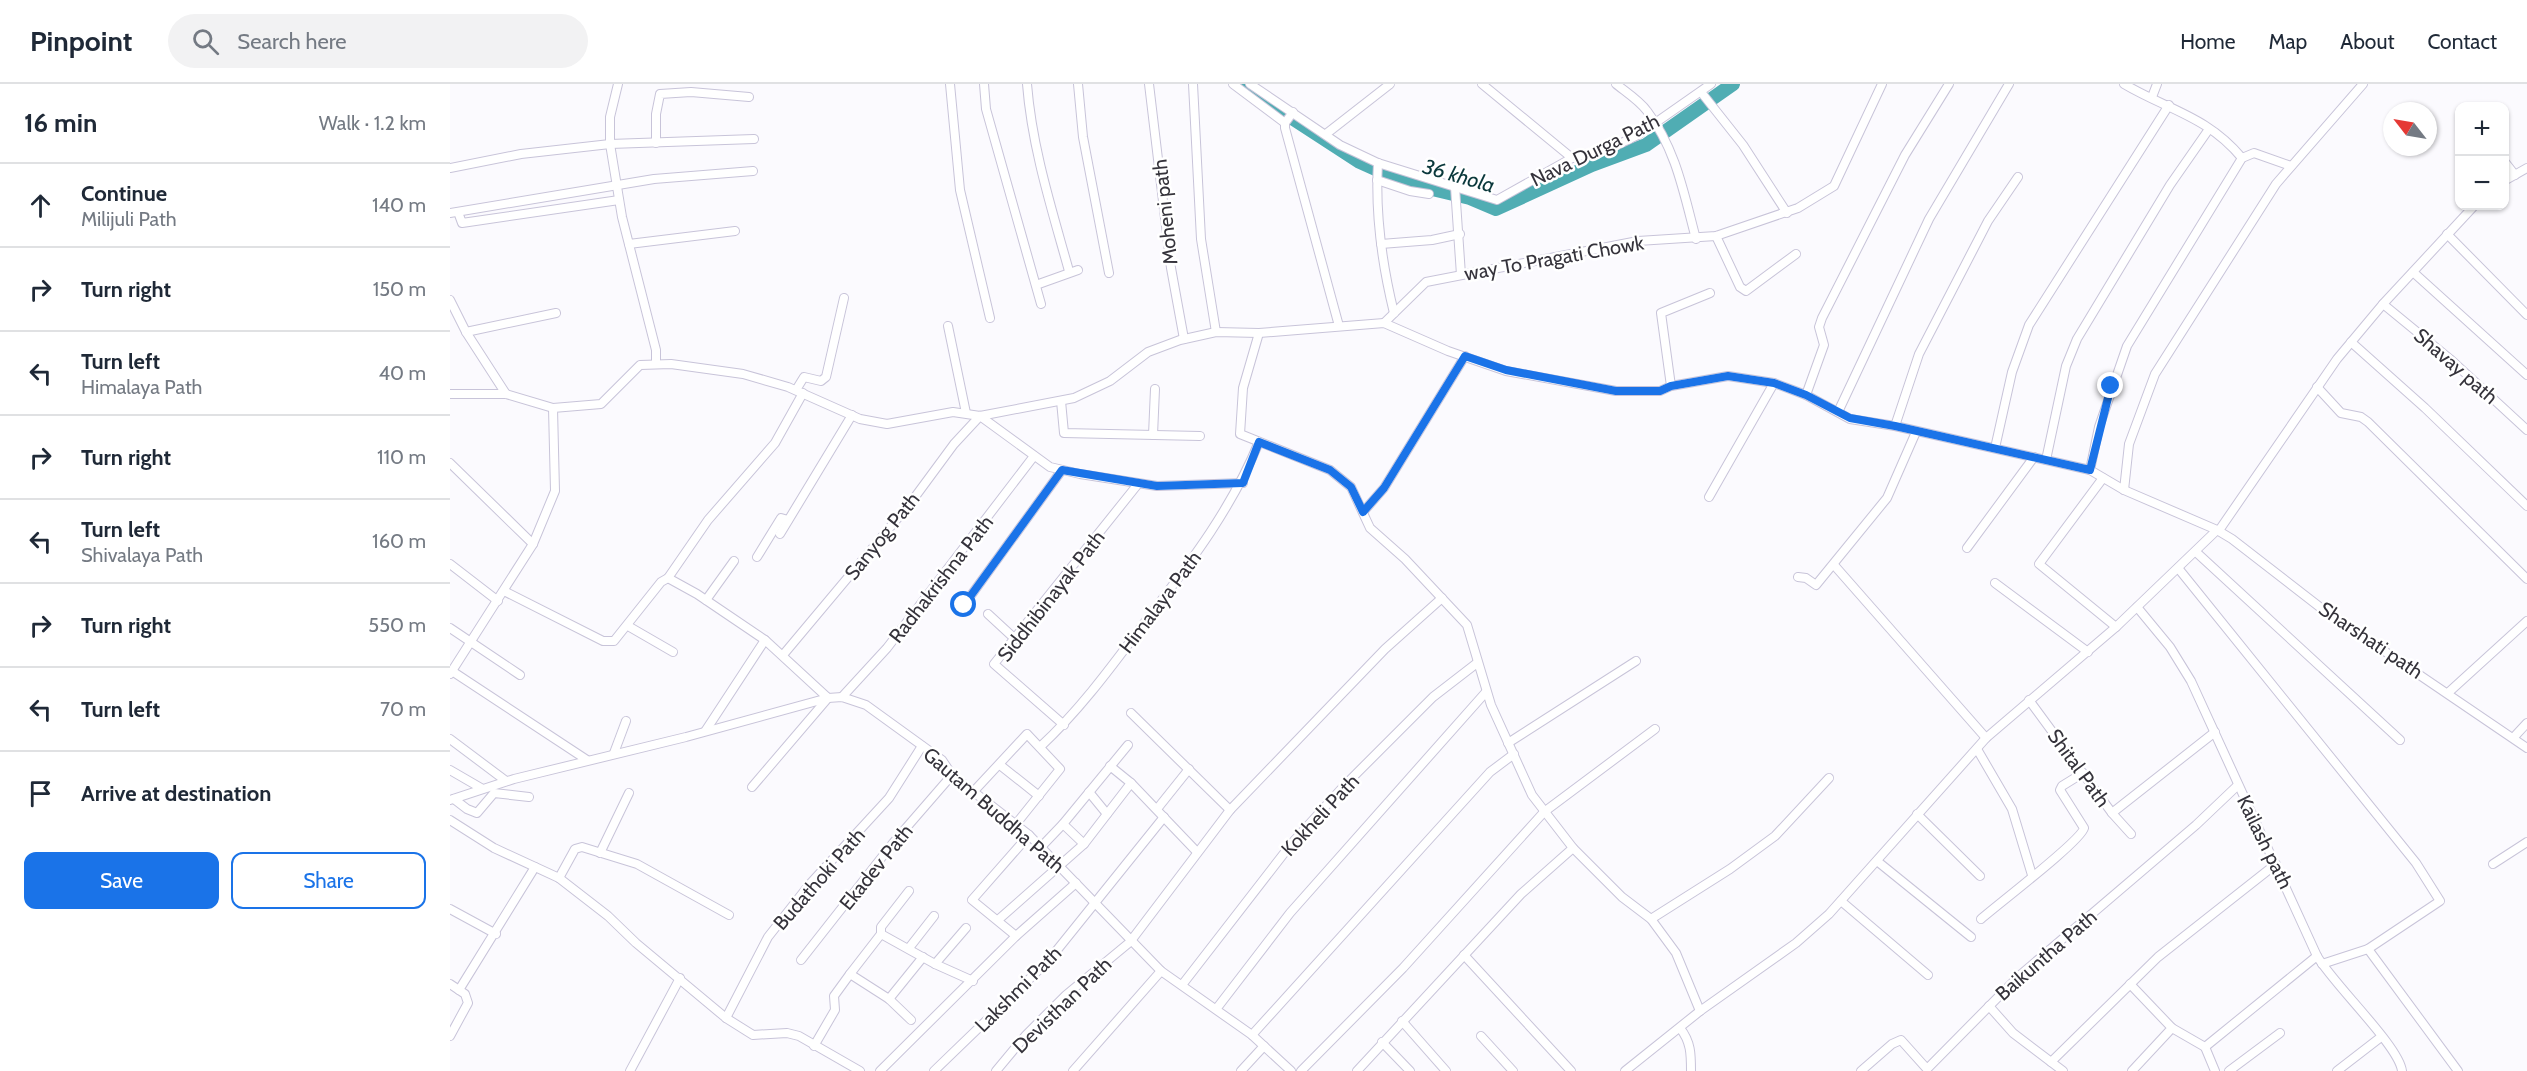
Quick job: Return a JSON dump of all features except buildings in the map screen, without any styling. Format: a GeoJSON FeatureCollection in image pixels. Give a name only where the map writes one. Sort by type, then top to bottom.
{"type":"FeatureCollection","features":[{"type":"Feature","properties":{"kind":"street"},"geometry":{"type":"LineString","coordinates":[[618,84],[610,117],[610,144],[629,244],[656,350],[656,364]]}},
{"type":"Feature","properties":{"kind":"street"},"geometry":{"type":"LineString","coordinates":[[950,84],[960,190],[990,318]]}},
{"type":"Feature","properties":{"kind":"street"},"geometry":{"type":"LineString","coordinates":[[984,84],[986,109],[1041,304]]}},
{"type":"Feature","properties":{"kind":"street"},"geometry":{"type":"LineString","coordinates":[[1027,84],[1029,111],[1050,203],[1074,271],[1036,285]]}},
{"type":"Feature","properties":{"kind":"street"},"geometry":{"type":"LineString","coordinates":[[1078,84],[1083,137],[1109,273]]}},
{"type":"Feature","properties":{"kind":"street","name":"Moheni path"},"geometry":{"type":"LineString","coordinates":[[1149,84],[1170,268],[1184,339]]}},
{"type":"Feature","properties":{"kind":"street"},"geometry":{"type":"LineString","coordinates":[[1193,84],[1201,239],[1215,332]]}},
{"type":"Feature","properties":{"kind":"street"},"geometry":{"type":"LineString","coordinates":[[1233,84],[1285,123],[1339,326]]}},
{"type":"Feature","properties":{"kind":"street","name":"Nava Durga Path"},"geometry":{"type":"LineString","coordinates":[[1250,84],[1340,145],[1377,163],[1497,200],[1572,158],[1611,148],[1655,123],[1711,84]]}},
{"type":"Feature","properties":{"kind":"street"},"geometry":{"type":"LineString","coordinates":[[1326,134],[1390,84]]}},
{"type":"Feature","properties":{"kind":"street"},"geometry":{"type":"LineString","coordinates":[[1482,84],[1572,158]]}},
{"type":"Feature","properties":{"kind":"street"},"geometry":{"type":"LineString","coordinates":[[1616,84],[1646,109],[1672,151],[1696,239]]}},
{"type":"Feature","properties":{"kind":"street","name":"way To Pragati Chowk"},"geometry":{"type":"LineString","coordinates":[[1384,323],[1426,282],[1638,241],[1716,236],[1787,213],[1834,186],[1882,84]]}},
{"type":"Feature","properties":{"kind":"street"},"geometry":{"type":"LineString","coordinates":[[1806,395],[1824,345],[1819,327],[1822,318],[1905,156],[1949,84]]}},
{"type":"Feature","properties":{"kind":"street"},"geometry":{"type":"LineString","coordinates":[[1838,412],[1929,219],[2008,84]]}},
{"type":"Feature","properties":{"kind":"street"},"geometry":{"type":"LineString","coordinates":[[2124,84],[2190,114],[2233,148],[2242,158]]}},
{"type":"Feature","properties":{"kind":"street"},"geometry":{"type":"LineString","coordinates":[[2152,97],[2157,84]]}},
{"type":"Feature","properties":{"kind":"street"},"geometry":{"type":"LineString","coordinates":[[2124,490],[2129,444],[2155,374],[2215,278],[2291,166],[2363,84]]}},
{"type":"Feature","properties":{"kind":"street"},"geometry":{"type":"LineString","coordinates":[[656,143],[656,114],[660,94],[691,92],[749,97]]}},
{"type":"Feature","properties":{"kind":"street"},"geometry":{"type":"LineString","coordinates":[[1701,92],[1743,145],[1787,213]]}},
{"type":"Feature","properties":{"kind":"street"},"geometry":{"type":"LineString","coordinates":[[1995,448],[2009,381],[2029,325],[2169,105]]}},
{"type":"Feature","properties":{"kind":"street"},"geometry":{"type":"LineString","coordinates":[[1285,123],[1293,112]]}},
{"type":"Feature","properties":{"kind":"street"},"geometry":{"type":"LineString","coordinates":[[2046,460],[2066,366],[2077,339],[2164,195],[2209,129]]}},
{"type":"Feature","properties":{"kind":"street"},"geometry":{"type":"LineString","coordinates":[[450,168],[521,154],[610,144],[754,139]]}},
{"type":"Feature","properties":{"kind":"street"},"geometry":{"type":"LineString","coordinates":[[2090,470],[2102,417],[2127,346],[2242,158],[2254,153],[2291,166]]}},
{"type":"Feature","properties":{"kind":"street"},"geometry":{"type":"LineString","coordinates":[[1377,163],[1381,244],[1385,277],[1394,313]]}},
{"type":"Feature","properties":{"kind":"street"},"geometry":{"type":"LineString","coordinates":[[2509,167],[2514,175]]}},
{"type":"Feature","properties":{"kind":"street"},"geometry":{"type":"LineString","coordinates":[[2509,178],[2527,168]]}},
{"type":"Feature","properties":{"kind":"street"},"geometry":{"type":"LineString","coordinates":[[620,200],[462,223],[454,212],[617,185],[753,171]]}},
{"type":"Feature","properties":{"kind":"street"},"geometry":{"type":"LineString","coordinates":[[1895,426],[1919,354],[1988,221],[2018,177]]}},
{"type":"Feature","properties":{"kind":"street"},"geometry":{"type":"LineString","coordinates":[[1377,180],[1410,191],[1429,194]]}},
{"type":"Feature","properties":{"kind":"street"},"geometry":{"type":"LineString","coordinates":[[1455,187],[1461,275]]}},
{"type":"Feature","properties":{"kind":"street"},"geometry":{"type":"LineString","coordinates":[[1625,1071],[1700,1011],[1796,943],[1841,901],[1986,738],[2116,627],[2220,529],[2317,387],[2351,342],[2470,210]]}},
{"type":"Feature","properties":{"kind":"street"},"geometry":{"type":"LineString","coordinates":[[629,244],[735,231]]}},
{"type":"Feature","properties":{"kind":"street"},"geometry":{"type":"LineString","coordinates":[[1381,244],[1432,240],[1460,234]]}},
{"type":"Feature","properties":{"kind":"street"},"geometry":{"type":"LineString","coordinates":[[2447,234],[2527,315]]}},
{"type":"Feature","properties":{"kind":"street"},"geometry":{"type":"LineString","coordinates":[[1716,236],[1740,287],[1746,291],[1796,254]]}},
{"type":"Feature","properties":{"kind":"street"},"geometry":{"type":"LineString","coordinates":[[2413,272],[2527,375]]}},
{"type":"Feature","properties":{"kind":"street"},"geometry":{"type":"LineString","coordinates":[[1671,386],[1661,313],[1710,293]]}},
{"type":"Feature","properties":{"kind":"street"},"geometry":{"type":"LineString","coordinates":[[504,591],[603,641],[614,641],[628,626],[660,582],[668,578],[708,520],[775,443],[804,377],[821,381],[826,377],[844,298]]}},
{"type":"Feature","properties":{"kind":"street"},"geometry":{"type":"LineString","coordinates":[[450,300],[466,332],[506,394]]}},
{"type":"Feature","properties":{"kind":"street","name":"Shavay path"},"geometry":{"type":"LineString","coordinates":[[2383,304],[2450,359],[2527,430]]}},
{"type":"Feature","properties":{"kind":"street"},"geometry":{"type":"LineString","coordinates":[[466,332],[556,313]]}},
{"type":"Feature","properties":{"kind":"street"},"geometry":{"type":"LineString","coordinates":[[450,394],[506,394],[553,408],[601,404],[640,365],[671,364],[743,374],[799,392],[852,415],[887,424],[953,412],[980,416],[1074,398],[1110,381],[1148,352],[1184,339],[1215,332],[1259,333],[1384,323]]}},
{"type":"Feature","properties":{"kind":"street","name":"Sharshati path"},"geometry":{"type":"LineString","coordinates":[[1384,323],[1506,370],[1616,391],[1660,391],[1671,386],[1728,376],[1774,383],[1806,395],[1850,418],[2090,470],[2124,490],[2217,530],[2250,552],[2322,608],[2527,748]]}},
{"type":"Feature","properties":{"kind":"street"},"geometry":{"type":"LineString","coordinates":[[948,326],[966,413]]}},
{"type":"Feature","properties":{"kind":"street"},"geometry":{"type":"LineString","coordinates":[[1259,333],[1244,388],[1240,434],[1330,470],[1351,487],[1370,528],[1467,624],[1486,692],[1508,743],[1544,812],[1573,848],[1622,897],[1651,919],[1676,953],[1700,1011]]}},
{"type":"Feature","properties":{"kind":"street"},"geometry":{"type":"LineString","coordinates":[[2351,342],[2425,408],[2527,506]]}},
{"type":"Feature","properties":{"kind":"street"},"geometry":{"type":"LineString","coordinates":[[1363,512],[1384,488],[1465,356]]}},
{"type":"Feature","properties":{"kind":"street"},"geometry":{"type":"LineString","coordinates":[[1709,497],[1774,383]]}},
{"type":"Feature","properties":{"kind":"street"},"geometry":{"type":"LineString","coordinates":[[2317,387],[2341,413],[2361,417],[2368,422],[2527,579]]}},
{"type":"Feature","properties":{"kind":"street"},"geometry":{"type":"LineString","coordinates":[[1153,435],[1155,389]]}},
{"type":"Feature","properties":{"kind":"street"},"geometry":{"type":"LineString","coordinates":[[1061,400],[1064,433],[1200,436]]}},
{"type":"Feature","properties":{"kind":"street"},"geometry":{"type":"LineString","coordinates":[[553,408],[555,491],[533,544],[451,673],[587,760]]}},
{"type":"Feature","properties":{"kind":"street"},"geometry":{"type":"LineString","coordinates":[[780,534],[852,415]]}},
{"type":"Feature","properties":{"kind":"street"},"geometry":{"type":"LineString","coordinates":[[980,416],[1034,456],[1062,470],[1138,484],[1209,486],[1243,483]]}},
{"type":"Feature","properties":{"kind":"street","name":"Sanyog Path"},"geometry":{"type":"LineString","coordinates":[[783,655],[912,501],[954,444],[980,416]]}},
{"type":"Feature","properties":{"kind":"street"},"geometry":{"type":"LineString","coordinates":[[1797,577],[1806,578],[1816,585],[1834,565],[1887,498],[1916,432]]}},
{"type":"Feature","properties":{"kind":"street","name":"Himalaya Path"},"geometry":{"type":"LineString","coordinates":[[1040,747],[1064,725],[1212,534],[1243,483],[1259,442]]}},
{"type":"Feature","properties":{"kind":"street","name":"Radhakrishna Path"},"geometry":{"type":"LineString","coordinates":[[842,698],[887,648],[1034,456]]}},
{"type":"Feature","properties":{"kind":"street"},"geometry":{"type":"LineString","coordinates":[[1967,548],[2034,457]]}},
{"type":"Feature","properties":{"kind":"street"},"geometry":{"type":"LineString","coordinates":[[450,463],[533,544]]}},
{"type":"Feature","properties":{"kind":"street"},"geometry":{"type":"LineString","coordinates":[[964,605],[1062,470]]}},
{"type":"Feature","properties":{"kind":"street"},"geometry":{"type":"LineString","coordinates":[[2103,478],[2039,564],[2116,627]]}},
{"type":"Feature","properties":{"kind":"street","name":"Siddhibinayak Path"},"geometry":{"type":"LineString","coordinates":[[1064,725],[994,664],[1138,484]]}},
{"type":"Feature","properties":{"kind":"street"},"geometry":{"type":"LineString","coordinates":[[757,556],[781,518],[788,520]]}},
{"type":"Feature","properties":{"kind":"street"},"geometry":{"type":"LineString","coordinates":[[2196,552],[2400,740]]}},
{"type":"Feature","properties":{"kind":"street"},"geometry":{"type":"LineString","coordinates":[[706,600],[734,561]]}},
{"type":"Feature","properties":{"kind":"street"},"geometry":{"type":"LineString","coordinates":[[450,564],[498,601]]}},
{"type":"Feature","properties":{"kind":"street"},"geometry":{"type":"LineString","coordinates":[[1834,565],[1986,738]]}},
{"type":"Feature","properties":{"kind":"street"},"geometry":{"type":"LineString","coordinates":[[2178,568],[2416,863],[2440,901],[2368,949],[2320,960],[2205,1047]]}},
{"type":"Feature","properties":{"kind":"street"},"geometry":{"type":"LineString","coordinates":[[668,578],[706,600],[765,640],[828,698],[752,787]]}},
{"type":"Feature","properties":{"kind":"street"},"geometry":{"type":"LineString","coordinates":[[1995,583],[2088,652]]}},
{"type":"Feature","properties":{"kind":"street","name":"Devisthan Path"},"geometry":{"type":"LineString","coordinates":[[996,1071],[1026,1035],[1066,995],[1130,942],[1230,810],[1385,649],[1442,598]]}},
{"type":"Feature","properties":{"kind":"street","name":"Kailash path"},"geometry":{"type":"LineString","coordinates":[[2137,607],[2170,647],[2191,681],[2237,786],[2320,960],[2397,1058],[2402,1071]]}},
{"type":"Feature","properties":{"kind":"street"},"geometry":{"type":"LineString","coordinates":[[988,614],[1014,638]]}},
{"type":"Feature","properties":{"kind":"street"},"geometry":{"type":"LineString","coordinates":[[2449,693],[2527,621]]}},
{"type":"Feature","properties":{"kind":"street"},"geometry":{"type":"LineString","coordinates":[[628,626],[673,652]]}},
{"type":"Feature","properties":{"kind":"street"},"geometry":{"type":"LineString","coordinates":[[450,628],[520,675]]}},
{"type":"Feature","properties":{"kind":"street"},"geometry":{"type":"LineString","coordinates":[[705,730],[765,640]]}},
{"type":"Feature","properties":{"kind":"street"},"geometry":{"type":"LineString","coordinates":[[1508,743],[1636,661]]}},
{"type":"Feature","properties":{"kind":"street","name":"Kokheli Path"},"geometry":{"type":"LineString","coordinates":[[1182,985],[1285,852],[1328,803],[1434,697],[1477,663]]}},
{"type":"Feature","properties":{"kind":"street"},"geometry":{"type":"LineString","coordinates":[[1217,1008],[1290,913],[1486,692]]}},
{"type":"Feature","properties":{"kind":"street","name":"Gautam Buddha Path"},"geometry":{"type":"LineString","coordinates":[[452,800],[506,781],[686,737],[828,698],[842,698],[866,705],[942,760],[952,775],[1029,835],[1096,903],[1130,942],[1161,971],[1217,1008],[1252,1035],[1291,1071]]}},
{"type":"Feature","properties":{"kind":"street","name":"Shital Path"},"geometry":{"type":"LineString","coordinates":[[2029,700],[2112,813],[2131,834]]}},
{"type":"Feature","properties":{"kind":"street"},"geometry":{"type":"LineString","coordinates":[[1131,713],[1230,810]]}},
{"type":"Feature","properties":{"kind":"street"},"geometry":{"type":"LineString","coordinates":[[614,753],[626,722]]}},
{"type":"Feature","properties":{"kind":"street"},"geometry":{"type":"LineString","coordinates":[[2514,737],[2527,723]]}},
{"type":"Feature","properties":{"kind":"street"},"geometry":{"type":"LineString","coordinates":[[1301,1071],[1403,968],[1544,812],[1655,729]]}},
{"type":"Feature","properties":{"kind":"street"},"geometry":{"type":"LineString","coordinates":[[2112,813],[2215,732]]}},
{"type":"Feature","properties":{"kind":"street"},"geometry":{"type":"LineString","coordinates":[[974,791],[1027,734],[1060,769],[1016,824]]}},
{"type":"Feature","properties":{"kind":"street"},"geometry":{"type":"LineString","coordinates":[[450,739],[506,781]]}},
{"type":"Feature","properties":{"kind":"street"},"geometry":{"type":"LineString","coordinates":[[1041,847],[1063,824],[1128,745]]}},
{"type":"Feature","properties":{"kind":"street","name":"Budathoki Path"},"geometry":{"type":"LineString","coordinates":[[726,1018],[768,937],[809,885],[890,798],[922,746]]}},
{"type":"Feature","properties":{"kind":"street"},"geometry":{"type":"LineString","coordinates":[[1977,748],[2012,809],[2032,875]]}},
{"type":"Feature","properties":{"kind":"street"},"geometry":{"type":"LineString","coordinates":[[1252,1035],[1473,790],[1490,772],[1514,754]]}},
{"type":"Feature","properties":{"kind":"street"},"geometry":{"type":"LineString","coordinates":[[1000,765],[1039,796]]}},
{"type":"Feature","properties":{"kind":"street"},"geometry":{"type":"LineString","coordinates":[[1110,766],[1131,783],[1197,852]]}},
{"type":"Feature","properties":{"kind":"street"},"geometry":{"type":"LineString","coordinates":[[1157,809],[1188,769]]}},
{"type":"Feature","properties":{"kind":"street"},"geometry":{"type":"LineString","coordinates":[[450,770],[481,788]]}},
{"type":"Feature","properties":{"kind":"street"},"geometry":{"type":"LineString","coordinates":[[1981,919],[2032,875],[2070,847],[2084,832],[2085,828],[2060,790],[2062,786],[2083,773]]}},
{"type":"Feature","properties":{"kind":"street","name":"Ekadev Path"},"geometry":{"type":"LineString","coordinates":[[801,960],[893,843],[952,775]]}},
{"type":"Feature","properties":{"kind":"street"},"geometry":{"type":"LineString","coordinates":[[1651,919],[1730,869],[1775,836],[1829,778]]}},
{"type":"Feature","properties":{"kind":"street"},"geometry":{"type":"LineString","coordinates":[[998,920],[1084,844],[1131,783]]}},
{"type":"Feature","properties":{"kind":"street","name":"Baikuntha Path"},"geometry":{"type":"LineString","coordinates":[[1861,1071],[1892,1044],[1901,1041],[1928,1070],[1989,1006],[2237,786]]}},
{"type":"Feature","properties":{"kind":"street"},"geometry":{"type":"LineString","coordinates":[[1089,792],[1107,814]]}},
{"type":"Feature","properties":{"kind":"street"},"geometry":{"type":"LineString","coordinates":[[452,800],[477,813],[494,793],[529,797]]}},
{"type":"Feature","properties":{"kind":"street"},"geometry":{"type":"LineString","coordinates":[[600,853],[630,793]]}},
{"type":"Feature","properties":{"kind":"street"},"geometry":{"type":"LineString","coordinates":[[1917,814],[1980,876]]}},
{"type":"Feature","properties":{"kind":"street","name":"Lakshmi Path"},"geometry":{"type":"LineString","coordinates":[[934,1071],[1049,960],[1164,817]]}},
{"type":"Feature","properties":{"kind":"street"},"geometry":{"type":"LineString","coordinates":[[450,820],[494,848],[559,879],[608,916],[636,943],[726,1018],[753,1035],[788,1033],[860,1071]]}},
{"type":"Feature","properties":{"kind":"street"},"geometry":{"type":"LineString","coordinates":[[1063,824],[1084,844]]}},
{"type":"Feature","properties":{"kind":"street"},"geometry":{"type":"LineString","coordinates":[[1016,936],[972,900],[1029,835]]}},
{"type":"Feature","properties":{"kind":"street"},"geometry":{"type":"LineString","coordinates":[[2493,864],[2527,842]]}},
{"type":"Feature","properties":{"kind":"street"},"geometry":{"type":"LineString","coordinates":[[559,879],[575,849],[582,847],[637,864],[729,915]]}},
{"type":"Feature","properties":{"kind":"street"},"geometry":{"type":"LineString","coordinates":[[1357,1071],[1521,894],[1573,848]]}},
{"type":"Feature","properties":{"kind":"street"},"geometry":{"type":"LineString","coordinates":[[1877,861],[1971,937]]}},
{"type":"Feature","properties":{"kind":"street"},"geometry":{"type":"LineString","coordinates":[[2051,1062],[2158,957],[2276,864]]}},
{"type":"Feature","properties":{"kind":"street"},"geometry":{"type":"LineString","coordinates":[[459,990],[496,934],[535,867]]}},
{"type":"Feature","properties":{"kind":"street","name":"Lakshmi Path"},"geometry":{"type":"LineString","coordinates":[[880,1071],[1016,936],[1076,883]]}},
{"type":"Feature","properties":{"kind":"street"},"geometry":{"type":"LineString","coordinates":[[814,1046],[835,1010],[834,996],[881,934],[881,927],[909,891]]}},
{"type":"Feature","properties":{"kind":"street"},"geometry":{"type":"LineString","coordinates":[[1841,901],[1928,975]]}},
{"type":"Feature","properties":{"kind":"street"},"geometry":{"type":"LineString","coordinates":[[450,909],[496,934]]}},
{"type":"Feature","properties":{"kind":"street"},"geometry":{"type":"LineString","coordinates":[[909,948],[933,916]]}},
{"type":"Feature","properties":{"kind":"street"},"geometry":{"type":"LineString","coordinates":[[935,964],[966,928]]}},
{"type":"Feature","properties":{"kind":"street"},"geometry":{"type":"LineString","coordinates":[[881,934],[935,964],[973,981]]}},
{"type":"Feature","properties":{"kind":"street"},"geometry":{"type":"LineString","coordinates":[[2368,949],[2458,1071]]}},
{"type":"Feature","properties":{"kind":"street"},"geometry":{"type":"LineString","coordinates":[[1464,955],[1571,1071]]}},
{"type":"Feature","properties":{"kind":"street"},"geometry":{"type":"LineString","coordinates":[[889,999],[923,957]]}},
{"type":"Feature","properties":{"kind":"street"},"geometry":{"type":"LineString","coordinates":[[1073,1071],[1161,971]]}},
{"type":"Feature","properties":{"kind":"street"},"geometry":{"type":"LineString","coordinates":[[850,974],[889,999],[911,1020]]}},
{"type":"Feature","properties":{"kind":"street"},"geometry":{"type":"LineString","coordinates":[[630,1071],[680,978]]}},
{"type":"Feature","properties":{"kind":"street"},"geometry":{"type":"LineString","coordinates":[[450,984],[468,998],[468,1003],[450,1036]]}},
{"type":"Feature","properties":{"kind":"street"},"geometry":{"type":"LineString","coordinates":[[2130,984],[2172,1028],[2205,1047],[2215,1071]]}},
{"type":"Feature","properties":{"kind":"street"},"geometry":{"type":"LineString","coordinates":[[1989,1006],[2013,1033],[2063,1071]]}},
{"type":"Feature","properties":{"kind":"street"},"geometry":{"type":"LineString","coordinates":[[1402,1021],[1446,1071]]}},
{"type":"Feature","properties":{"kind":"street"},"geometry":{"type":"LineString","coordinates":[[1680,1028],[1688,1038],[1691,1071]]}},
{"type":"Feature","properties":{"kind":"street"},"geometry":{"type":"LineString","coordinates":[[2132,1071],[2172,1028]]}},
{"type":"Feature","properties":{"kind":"street"},"geometry":{"type":"LineString","coordinates":[[2229,1071],[2280,1034]]}},
{"type":"Feature","properties":{"kind":"street"},"geometry":{"type":"LineString","coordinates":[[1481,1036],[1513,1071]]}},
{"type":"Feature","properties":{"kind":"street"},"geometry":{"type":"LineString","coordinates":[[2337,1071],[2381,1037]]}},
{"type":"Feature","properties":{"kind":"street"},"geometry":{"type":"LineString","coordinates":[[1382,1042],[1410,1071]]}},
{"type":"Feature","properties":{"kind":"street"},"geometry":{"type":"LineString","coordinates":[[1241,1071],[1264,1046]]}},
{"type":"Feature","properties":{"kind":"waterway","name":"36 khola"},"geometry":{"type":"LineString","coordinates":[[1240,84],[1358,161],[1407,183],[1470,198],[1496,209],[1592,165],[1646,145],[1733,84]]}},
{"type":"Feature","properties":{"kind":"route"},"geometry":{"type":"LineString","coordinates":[[964,605],[1062,470],[1157,486],[1209,486],[1243,483],[1259,442],[1330,470],[1351,487],[1363,512],[1384,488],[1465,356],[1506,370],[1616,391],[1660,391],[1671,386],[1728,376],[1774,383],[1806,395],[1850,418],[2090,470],[2111,386]]}}]}
